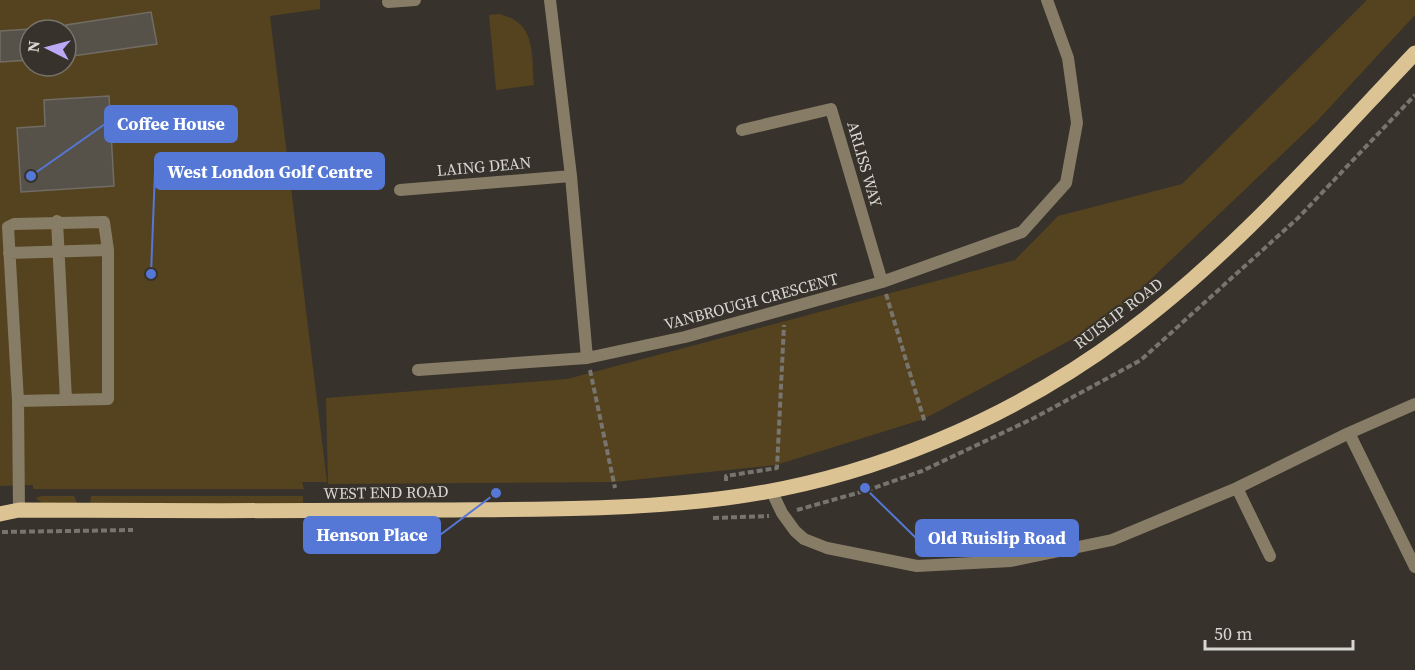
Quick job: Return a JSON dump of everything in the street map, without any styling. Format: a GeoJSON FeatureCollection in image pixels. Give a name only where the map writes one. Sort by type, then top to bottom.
{"type":"FeatureCollection","features":[{"type":"Feature","properties":{"kind":"main road","name":"RUISLIP ROAD"},"geometry":{"type":"LineString","coordinates":[[771,490],[844,473],[932,442],[1040,390],[1125,334],[1207,266],[1415,53]]}},
{"type":"Feature","properties":{"kind":"main road","name":"WEST END ROAD"},"geometry":{"type":"LineString","coordinates":[[0,514],[19,510],[619,508],[727,498],[771,490]]}},
{"type":"Feature","properties":{"kind":"street"},"geometry":{"type":"LineString","coordinates":[[388,2],[415,0]]}},
{"type":"Feature","properties":{"kind":"street"},"geometry":{"type":"LineString","coordinates":[[550,0],[571,176],[587,358]]}},
{"type":"Feature","properties":{"kind":"street","name":"VANBROUGH CRESCENT"},"geometry":{"type":"LineString","coordinates":[[418,369],[587,358],[685,337],[882,282],[1022,232],[1066,183],[1077,123],[1068,58],[1047,0]]}},
{"type":"Feature","properties":{"kind":"street","name":"ARLISS WAY"},"geometry":{"type":"LineString","coordinates":[[742,130],[831,109],[882,282]]}},
{"type":"Feature","properties":{"kind":"street","name":"LAING DEAN"},"geometry":{"type":"LineString","coordinates":[[400,190],[571,176]]}},
{"type":"Feature","properties":{"kind":"street"},"geometry":{"type":"LineString","coordinates":[[57,221],[66,400]]}},
{"type":"Feature","properties":{"kind":"street"},"geometry":{"type":"LineString","coordinates":[[18,401],[108,399],[108,250],[104,222],[57,221],[14,224],[8,227],[18,401],[19,510]]}},
{"type":"Feature","properties":{"kind":"street"},"geometry":{"type":"LineString","coordinates":[[9,253],[108,250]]}},
{"type":"Feature","properties":{"kind":"street"},"geometry":{"type":"LineString","coordinates":[[771,490],[782,513],[795,531],[814,544],[917,566],[1011,561],[1112,540],[1237,488],[1349,433],[1415,404]]}},
{"type":"Feature","properties":{"kind":"street"},"geometry":{"type":"LineString","coordinates":[[1349,433],[1415,567]]}},
{"type":"Feature","properties":{"kind":"street"},"geometry":{"type":"LineString","coordinates":[[1237,488],[1270,556]]}},
{"type":"Feature","properties":{"kind":"path"},"geometry":{"type":"LineString","coordinates":[[882,282],[925,423]]}},
{"type":"Feature","properties":{"kind":"path"},"geometry":{"type":"LineString","coordinates":[[726,476],[777,468],[785,309]]}},
{"type":"Feature","properties":{"kind":"path"},"geometry":{"type":"LineString","coordinates":[[587,358],[615,488]]}},
{"type":"Feature","properties":{"kind":"shaded area"},"geometry":{"type":"Polygon","coordinates":[[[0,0],[320,0],[320,9],[270,16],[327,482],[302,482],[304,489],[33,489],[33,485],[0,486],[0,0]]]}},
{"type":"Feature","properties":{"kind":"shaded area"},"geometry":{"type":"Polygon","coordinates":[[[1367,0],[1415,0],[1415,15],[1318,120],[1108,320],[924,419],[776,465],[614,482],[328,484],[326,398],[567,379],[1015,260],[1058,216],[1182,184],[1367,0]]]}},
{"type":"Feature","properties":{"kind":"shaded area"},"geometry":{"type":"Polygon","coordinates":[[[499,14],[520,24],[526,32],[532,51],[534,85],[496,90],[489,15],[499,14]]]}},
{"type":"Feature","properties":{"kind":"shaded area"},"geometry":{"type":"Polygon","coordinates":[[[74,496],[77,503],[44,504],[35,498],[74,496]]]}},
{"type":"Feature","properties":{"kind":"shaded area"},"geometry":{"type":"Polygon","coordinates":[[[91,496],[303,496],[303,504],[90,504],[91,496]]]}},
{"type":"Feature","properties":{"kind":"building"},"geometry":{"type":"Polygon","coordinates":[[[151,12],[157,44],[78,55],[78,23],[151,12]]]}},
{"type":"Feature","properties":{"kind":"building"},"geometry":{"type":"Polygon","coordinates":[[[18,30],[18,61],[0,62],[0,31],[18,30]]]}},
{"type":"Feature","properties":{"kind":"building"},"geometry":{"type":"Polygon","coordinates":[[[109,96],[114,186],[21,192],[17,128],[45,126],[44,100],[109,96]]]}},
{"type":"Feature","properties":{"kind":"place","name":"Coffee House"},"geometry":{"type":"Point","coordinates":[31,176]}},
{"type":"Feature","properties":{"kind":"place","name":"West London Golf Centre"},"geometry":{"type":"Point","coordinates":[151,274]}},
{"type":"Feature","properties":{"kind":"place","name":"Old Ruislip Road"},"geometry":{"type":"Point","coordinates":[865,488]}},
{"type":"Feature","properties":{"kind":"place","name":"Henson Place"},"geometry":{"type":"Point","coordinates":[496,493]}}]}
